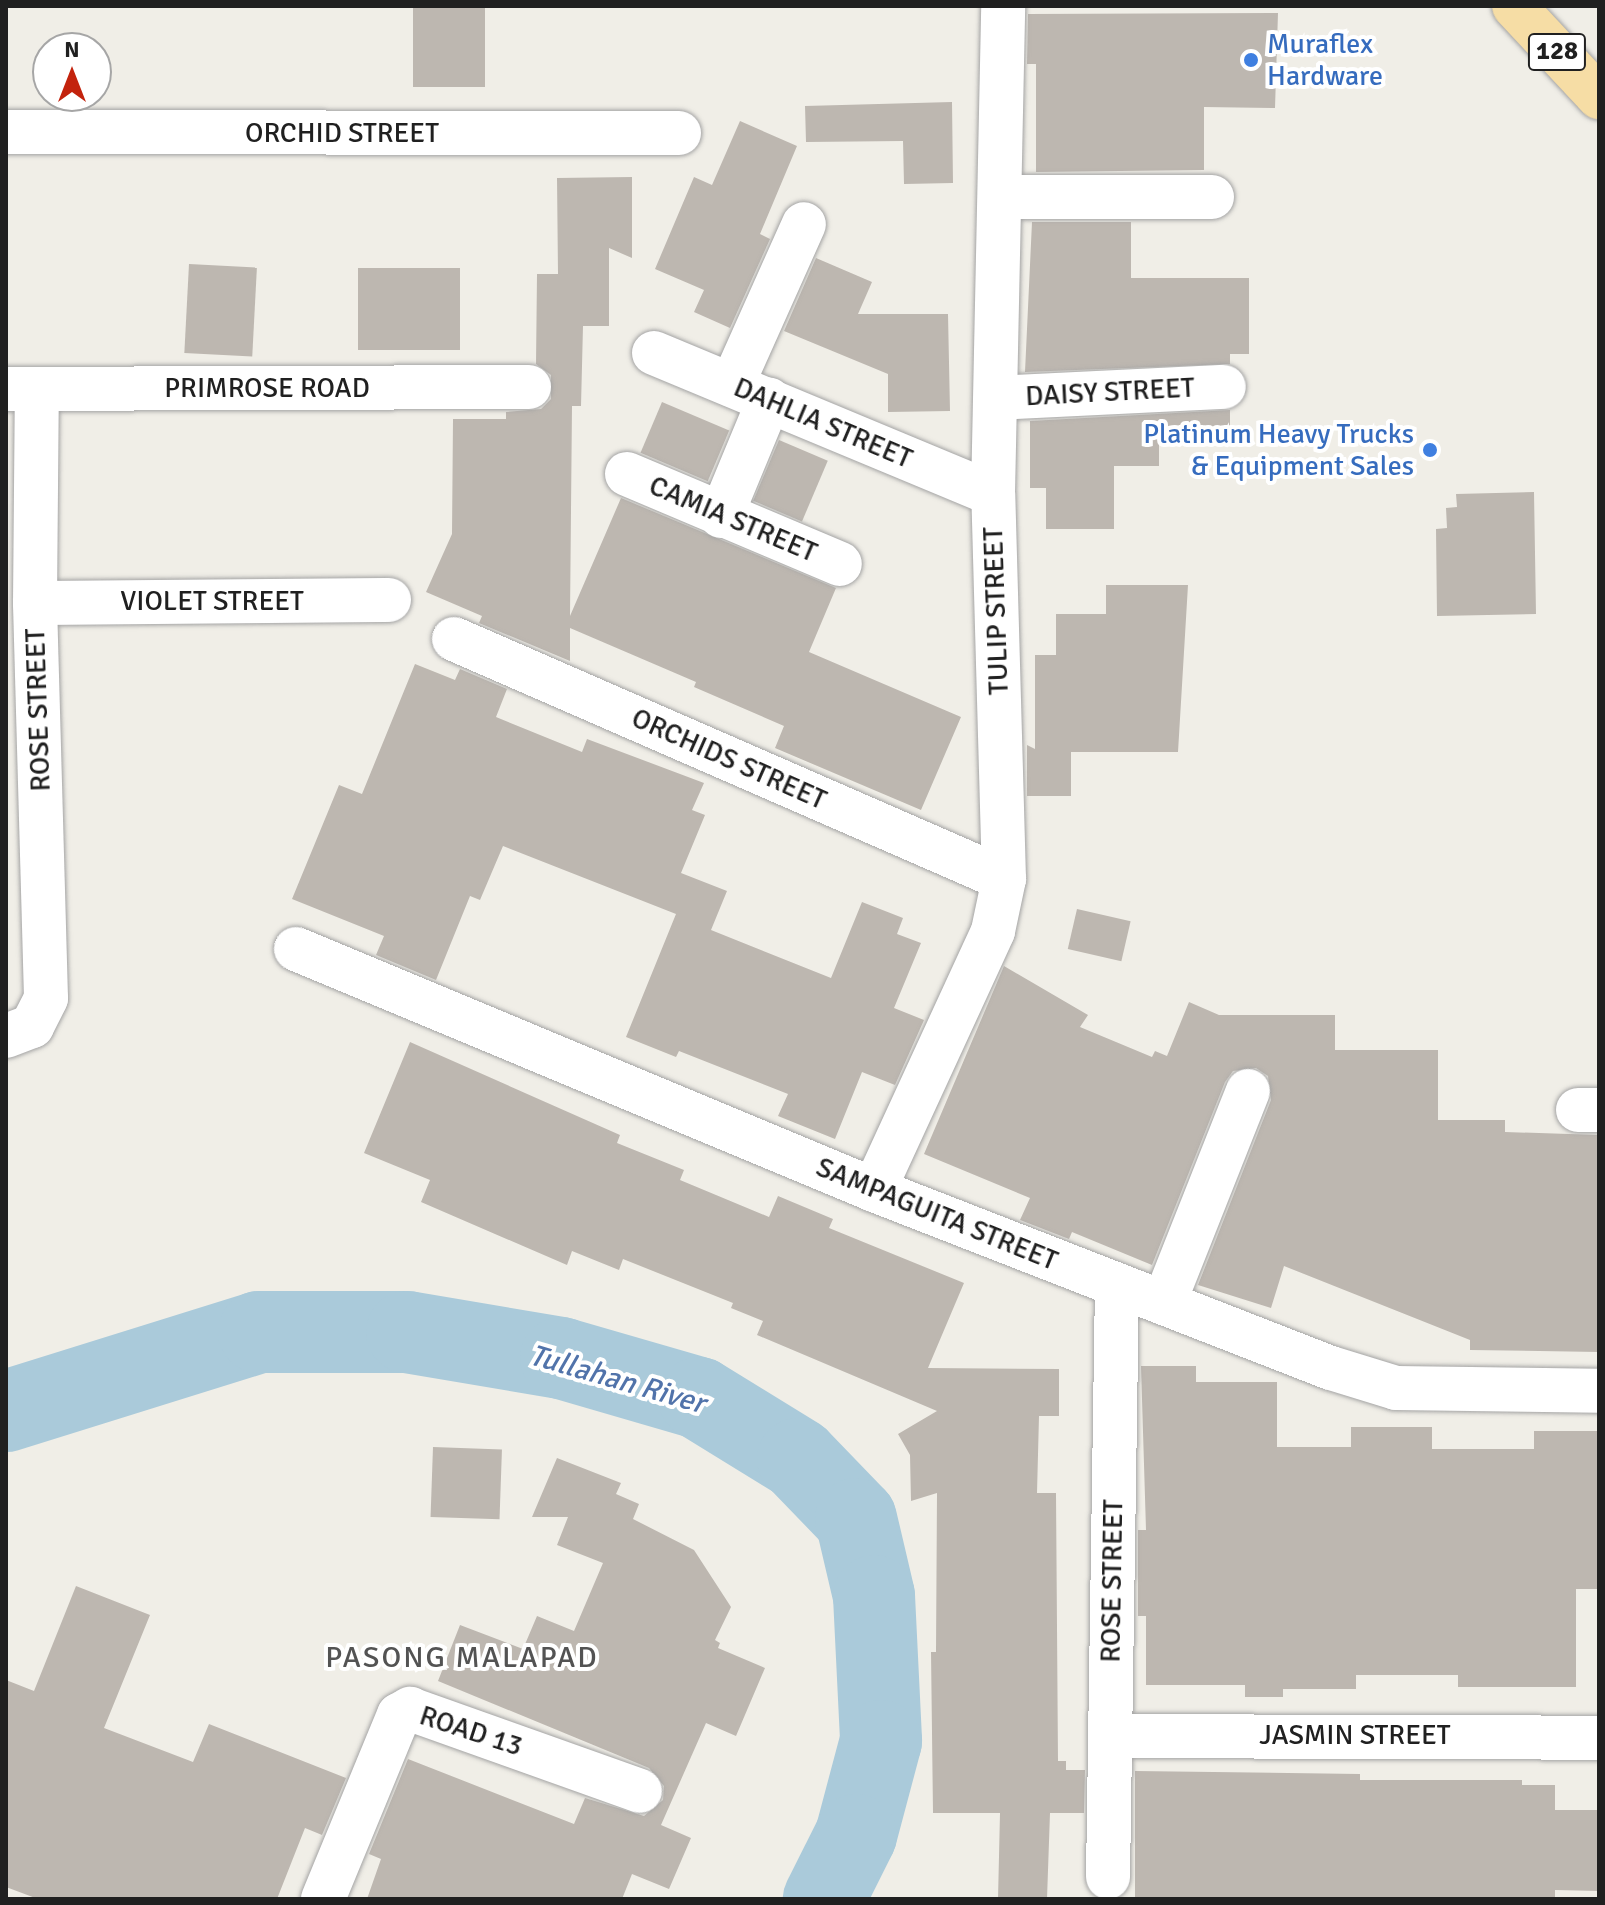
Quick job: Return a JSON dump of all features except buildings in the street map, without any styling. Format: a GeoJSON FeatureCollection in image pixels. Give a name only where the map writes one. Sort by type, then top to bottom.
{"type":"FeatureCollection","features":[{"type":"Feature","properties":{"kind":"main road","name":"128"},"geometry":{"type":"LineString","coordinates":[[1514,6],[1599,97]]}},
{"type":"Feature","properties":{"kind":"street","name":"TULIP STREET"},"geometry":{"type":"LineString","coordinates":[[874,1190],[993,931],[1004,879],[993,494],[1003,6]]}},
{"type":"Feature","properties":{"kind":"street","name":"ORCHID STREET"},"geometry":{"type":"LineString","coordinates":[[6,132],[679,133]]}},
{"type":"Feature","properties":{"kind":"street"},"geometry":{"type":"LineString","coordinates":[[1000,197],[1212,197]]}},
{"type":"Feature","properties":{"kind":"street"},"geometry":{"type":"LineString","coordinates":[[721,516],[750,393],[804,224]]}},
{"type":"Feature","properties":{"kind":"street","name":"DAHLIA STREET"},"geometry":{"type":"LineString","coordinates":[[654,353],[993,494]]}},
{"type":"Feature","properties":{"kind":"street","name":"PRIMROSE ROAD"},"geometry":{"type":"LineString","coordinates":[[22,389],[529,387]]}},
{"type":"Feature","properties":{"kind":"street","name":"DAISY STREET"},"geometry":{"type":"LineString","coordinates":[[996,398],[1224,387]]}},
{"type":"Feature","properties":{"kind":"street","name":"ROSE STREET"},"geometry":{"type":"LineString","coordinates":[[19,1031],[46,998],[35,603],[22,389]]}},
{"type":"Feature","properties":{"kind":"street","name":"CAMIA STREET"},"geometry":{"type":"LineString","coordinates":[[627,474],[840,564]]}},
{"type":"Feature","properties":{"kind":"street","name":"VIOLET STREET"},"geometry":{"type":"LineString","coordinates":[[35,603],[389,600]]}},
{"type":"Feature","properties":{"kind":"street","name":"ORCHIDS STREET"},"geometry":{"type":"LineString","coordinates":[[454,639],[1004,879]]}},
{"type":"Feature","properties":{"kind":"street","name":"SAMPAGUITA STREET"},"geometry":{"type":"LineString","coordinates":[[296,949],[874,1190],[1164,1303],[1396,1388],[1599,1391]]}},
{"type":"Feature","properties":{"kind":"street"},"geometry":{"type":"LineString","coordinates":[[1164,1303],[1248,1091]]}},
{"type":"Feature","properties":{"kind":"street","name":"ROSE STREET"},"geometry":{"type":"LineString","coordinates":[[1108,1877],[1117,1285]]}},
{"type":"Feature","properties":{"kind":"street","name":"ROAD 13"},"geometry":{"type":"LineString","coordinates":[[323,1899],[399,1715],[410,1709],[640,1791]]}},
{"type":"Feature","properties":{"kind":"street","name":"JASMIN STREET"},"geometry":{"type":"LineString","coordinates":[[1110,1736],[1599,1738]]}},
{"type":"Feature","properties":{"kind":"waterway","name":"Tullahan River"},"geometry":{"type":"LineString","coordinates":[[6,1411],[259,1332],[407,1332],[561,1358],[699,1398],[798,1459],[856,1519],[874,1596],[881,1741],[856,1835],[824,1899]]}},
{"type":"Feature","properties":{"kind":"place","name":"Muraflex Hardware"},"geometry":{"type":"Point","coordinates":[1251,60]}},
{"type":"Feature","properties":{"kind":"place","name":"Platinum Heavy Trucks & Equipment Sales"},"geometry":{"type":"Point","coordinates":[1430,450]}},
{"type":"Feature","properties":{"kind":"district","name":"PASONG MALAPAD"},"geometry":{"type":"Point","coordinates":[462,1658]}}]}
